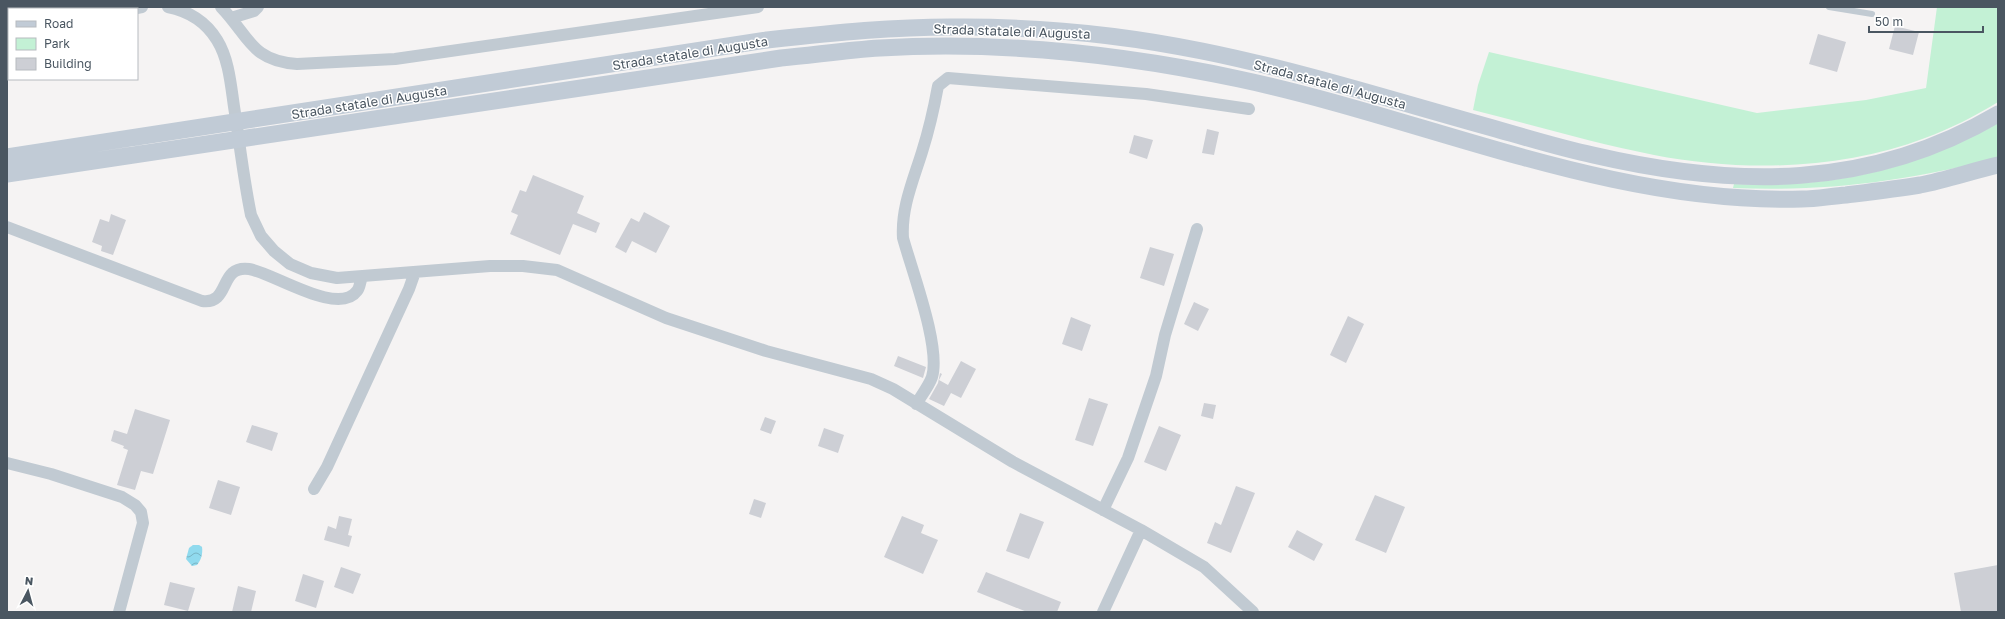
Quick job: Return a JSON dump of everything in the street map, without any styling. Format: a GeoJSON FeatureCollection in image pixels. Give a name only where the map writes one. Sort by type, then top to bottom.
{"type":"FeatureCollection","features":[{"type":"Feature","properties":{"kind":"main road","name":"Strada statale di Augusta"},"geometry":{"type":"LineString","coordinates":[[7,157],[767,40],[852,31],[962,27],[1083,33],[1201,51],[1283,70],[1593,155],[1657,168],[1724,176],[1768,178],[1856,169],[1905,155],[1950,139],[1998,114]]}},
{"type":"Feature","properties":{"kind":"main road","name":"Strada statale di Augusta"},"geometry":{"type":"LineString","coordinates":[[7,174],[781,58],[880,48],[971,47],[1051,50],[1122,58],[1239,79],[1332,102],[1589,174],[1706,195],[1755,199],[1804,199],[1921,184],[1998,165]]}},
{"type":"Feature","properties":{"kind":"street"},"geometry":{"type":"LineString","coordinates":[[168,7],[179,9],[194,16],[206,26],[217,40],[228,66],[245,187],[251,215],[261,236],[274,251],[290,264],[311,273],[337,278],[523,266],[557,270],[666,318],[766,351],[870,379],[892,389],[1013,462],[1142,530],[1204,567],[1254,612]]}},
{"type":"Feature","properties":{"kind":"street"},"geometry":{"type":"LineString","coordinates":[[221,7],[242,31],[252,48],[265,56],[282,63],[315,64],[395,59],[758,7]]}},
{"type":"Feature","properties":{"kind":"street"},"geometry":{"type":"LineString","coordinates":[[231,18],[254,11],[258,7]]}},
{"type":"Feature","properties":{"kind":"street"},"geometry":{"type":"LineString","coordinates":[[916,404],[932,378],[933,359],[931,336],[903,238],[902,222],[905,205],[931,122],[938,86],[948,78],[1146,94],[1249,109]]}},
{"type":"Feature","properties":{"kind":"street"},"geometry":{"type":"LineString","coordinates":[[7,227],[206,302],[210,302],[218,298],[229,275],[236,269],[248,268],[266,273],[321,297],[336,299],[351,296],[358,291],[362,277]]}},
{"type":"Feature","properties":{"kind":"street"},"geometry":{"type":"LineString","coordinates":[[1103,510],[1128,458],[1156,376],[1165,335],[1197,229]]}},
{"type":"Feature","properties":{"kind":"street"},"geometry":{"type":"LineString","coordinates":[[314,489],[331,460],[409,289],[415,272]]}},
{"type":"Feature","properties":{"kind":"street"},"geometry":{"type":"LineString","coordinates":[[7,463],[51,474],[122,497],[135,505],[141,512],[143,523],[119,612]]}},
{"type":"Feature","properties":{"kind":"street"},"geometry":{"type":"LineString","coordinates":[[1104,612],[1142,530]]}},
{"type":"Feature","properties":{"kind":"lane"},"geometry":{"type":"LineString","coordinates":[[1829,7],[1872,14]]}},
{"type":"Feature","properties":{"kind":"green space"},"geometry":{"type":"Polygon","coordinates":[[[1937,7],[1998,7],[1998,102],[1962,122],[1925,138],[1893,149],[1860,157],[1826,162],[1756,166],[1687,160],[1654,155],[1608,145],[1473,110],[1478,85],[1489,52],[1757,113],[1866,100],[1926,88],[1937,7]]]}},
{"type":"Feature","properties":{"kind":"green space"},"geometry":{"type":"Polygon","coordinates":[[[1998,123],[1998,158],[1931,173],[1867,183],[1801,188],[1733,188],[1734,184],[1804,183],[1870,173],[1934,153],[1966,140],[1998,123]]]}},
{"type":"Feature","properties":{"kind":"water"},"geometry":{"type":"Polygon","coordinates":[[[193,545],[199,545],[202,547],[202,552],[201,559],[197,565],[192,566],[186,559],[189,548],[193,545]]]}},
{"type":"Feature","properties":{"kind":"building"},"geometry":{"type":"Polygon","coordinates":[[[1895,26],[1919,32],[1913,55],[1889,49],[1895,26]]]}},
{"type":"Feature","properties":{"kind":"building"},"geometry":{"type":"Polygon","coordinates":[[[1818,34],[1846,42],[1837,72],[1809,64],[1818,34]]]}},
{"type":"Feature","properties":{"kind":"building"},"geometry":{"type":"Polygon","coordinates":[[[1207,129],[1219,132],[1214,155],[1202,153],[1207,129]]]}},
{"type":"Feature","properties":{"kind":"building"},"geometry":{"type":"Polygon","coordinates":[[[1134,135],[1153,140],[1147,159],[1129,153],[1134,135]]]}},
{"type":"Feature","properties":{"kind":"building"},"geometry":{"type":"Polygon","coordinates":[[[533,175],[584,196],[577,213],[600,223],[596,233],[573,224],[560,255],[510,234],[518,215],[511,212],[520,190],[526,192],[533,175]]]}},
{"type":"Feature","properties":{"kind":"building"},"geometry":{"type":"Polygon","coordinates":[[[644,212],[670,226],[656,253],[632,241],[626,253],[615,247],[631,218],[639,222],[644,212]]]}},
{"type":"Feature","properties":{"kind":"building"},"geometry":{"type":"Polygon","coordinates":[[[111,214],[126,220],[113,255],[101,251],[102,246],[92,242],[100,219],[109,222],[111,214]]]}},
{"type":"Feature","properties":{"kind":"building"},"geometry":{"type":"Polygon","coordinates":[[[1150,247],[1174,254],[1164,286],[1140,278],[1150,247]]]}},
{"type":"Feature","properties":{"kind":"building"},"geometry":{"type":"Polygon","coordinates":[[[1194,302],[1209,309],[1198,331],[1184,324],[1194,302]]]}},
{"type":"Feature","properties":{"kind":"building"},"geometry":{"type":"Polygon","coordinates":[[[1348,316],[1364,324],[1346,363],[1330,355],[1348,316]]]}},
{"type":"Feature","properties":{"kind":"building"},"geometry":{"type":"Polygon","coordinates":[[[1071,317],[1091,325],[1082,351],[1062,344],[1071,317]]]}},
{"type":"Feature","properties":{"kind":"building"},"geometry":{"type":"Polygon","coordinates":[[[898,356],[926,367],[923,378],[894,366],[898,356]]]}},
{"type":"Feature","properties":{"kind":"building"},"geometry":{"type":"Polygon","coordinates":[[[961,361],[976,369],[961,398],[951,393],[944,406],[929,399],[938,383],[940,373],[942,374],[939,380],[948,385],[961,361]]]}},
{"type":"Feature","properties":{"kind":"building"},"geometry":{"type":"Polygon","coordinates":[[[1089,398],[1108,404],[1093,446],[1075,440],[1089,398]]]}},
{"type":"Feature","properties":{"kind":"building"},"geometry":{"type":"Polygon","coordinates":[[[1204,403],[1216,405],[1213,419],[1201,416],[1204,403]]]}},
{"type":"Feature","properties":{"kind":"building"},"geometry":{"type":"Polygon","coordinates":[[[135,409],[170,420],[153,474],[141,471],[135,490],[117,485],[128,450],[123,448],[124,446],[111,441],[114,430],[127,434],[135,409]]]}},
{"type":"Feature","properties":{"kind":"building"},"geometry":{"type":"Polygon","coordinates":[[[765,417],[776,421],[771,434],[760,430],[765,417]]]}},
{"type":"Feature","properties":{"kind":"building"},"geometry":{"type":"Polygon","coordinates":[[[252,425],[278,433],[272,451],[246,442],[252,425]]]}},
{"type":"Feature","properties":{"kind":"building"},"geometry":{"type":"Polygon","coordinates":[[[1159,426],[1181,435],[1166,471],[1144,462],[1159,426]]]}},
{"type":"Feature","properties":{"kind":"building"},"geometry":{"type":"Polygon","coordinates":[[[824,428],[844,435],[838,453],[818,446],[824,428]]]}},
{"type":"Feature","properties":{"kind":"building"},"geometry":{"type":"Polygon","coordinates":[[[218,480],[240,487],[231,515],[209,508],[218,480]]]}},
{"type":"Feature","properties":{"kind":"building"},"geometry":{"type":"Polygon","coordinates":[[[1236,486],[1255,493],[1231,553],[1207,543],[1215,522],[1221,525],[1236,486]]]}},
{"type":"Feature","properties":{"kind":"building"},"geometry":{"type":"Polygon","coordinates":[[[1375,495],[1405,507],[1386,553],[1355,540],[1375,495]]]}},
{"type":"Feature","properties":{"kind":"building"},"geometry":{"type":"Polygon","coordinates":[[[754,499],[766,503],[761,518],[749,514],[754,499]]]}},
{"type":"Feature","properties":{"kind":"building"},"geometry":{"type":"Polygon","coordinates":[[[1020,513],[1044,522],[1029,559],[1006,551],[1020,513]]]}},
{"type":"Feature","properties":{"kind":"building"},"geometry":{"type":"Polygon","coordinates":[[[339,516],[352,519],[348,535],[352,536],[349,547],[324,540],[328,526],[336,529],[339,516]]]}},
{"type":"Feature","properties":{"kind":"building"},"geometry":{"type":"Polygon","coordinates":[[[902,516],[924,525],[921,533],[938,540],[923,574],[884,557],[902,516]]]}},
{"type":"Feature","properties":{"kind":"building"},"geometry":{"type":"Polygon","coordinates":[[[1297,530],[1323,544],[1314,561],[1288,547],[1297,530]]]}},
{"type":"Feature","properties":{"kind":"building"},"geometry":{"type":"Polygon","coordinates":[[[1998,565],[1998,612],[1961,612],[1954,573],[1998,565]]]}},
{"type":"Feature","properties":{"kind":"building"},"geometry":{"type":"Polygon","coordinates":[[[341,567],[361,574],[353,594],[334,587],[341,567]]]}},
{"type":"Feature","properties":{"kind":"building"},"geometry":{"type":"Polygon","coordinates":[[[986,572],[1061,602],[1057,612],[1027,612],[977,592],[986,572]]]}},
{"type":"Feature","properties":{"kind":"building"},"geometry":{"type":"Polygon","coordinates":[[[303,574],[324,581],[316,608],[295,601],[303,574]]]}},
{"type":"Feature","properties":{"kind":"building"},"geometry":{"type":"Polygon","coordinates":[[[170,582],[195,588],[188,611],[164,605],[170,582]]]}},
{"type":"Feature","properties":{"kind":"building"},"geometry":{"type":"Polygon","coordinates":[[[238,586],[256,591],[251,612],[232,612],[238,586]]]}}]}
